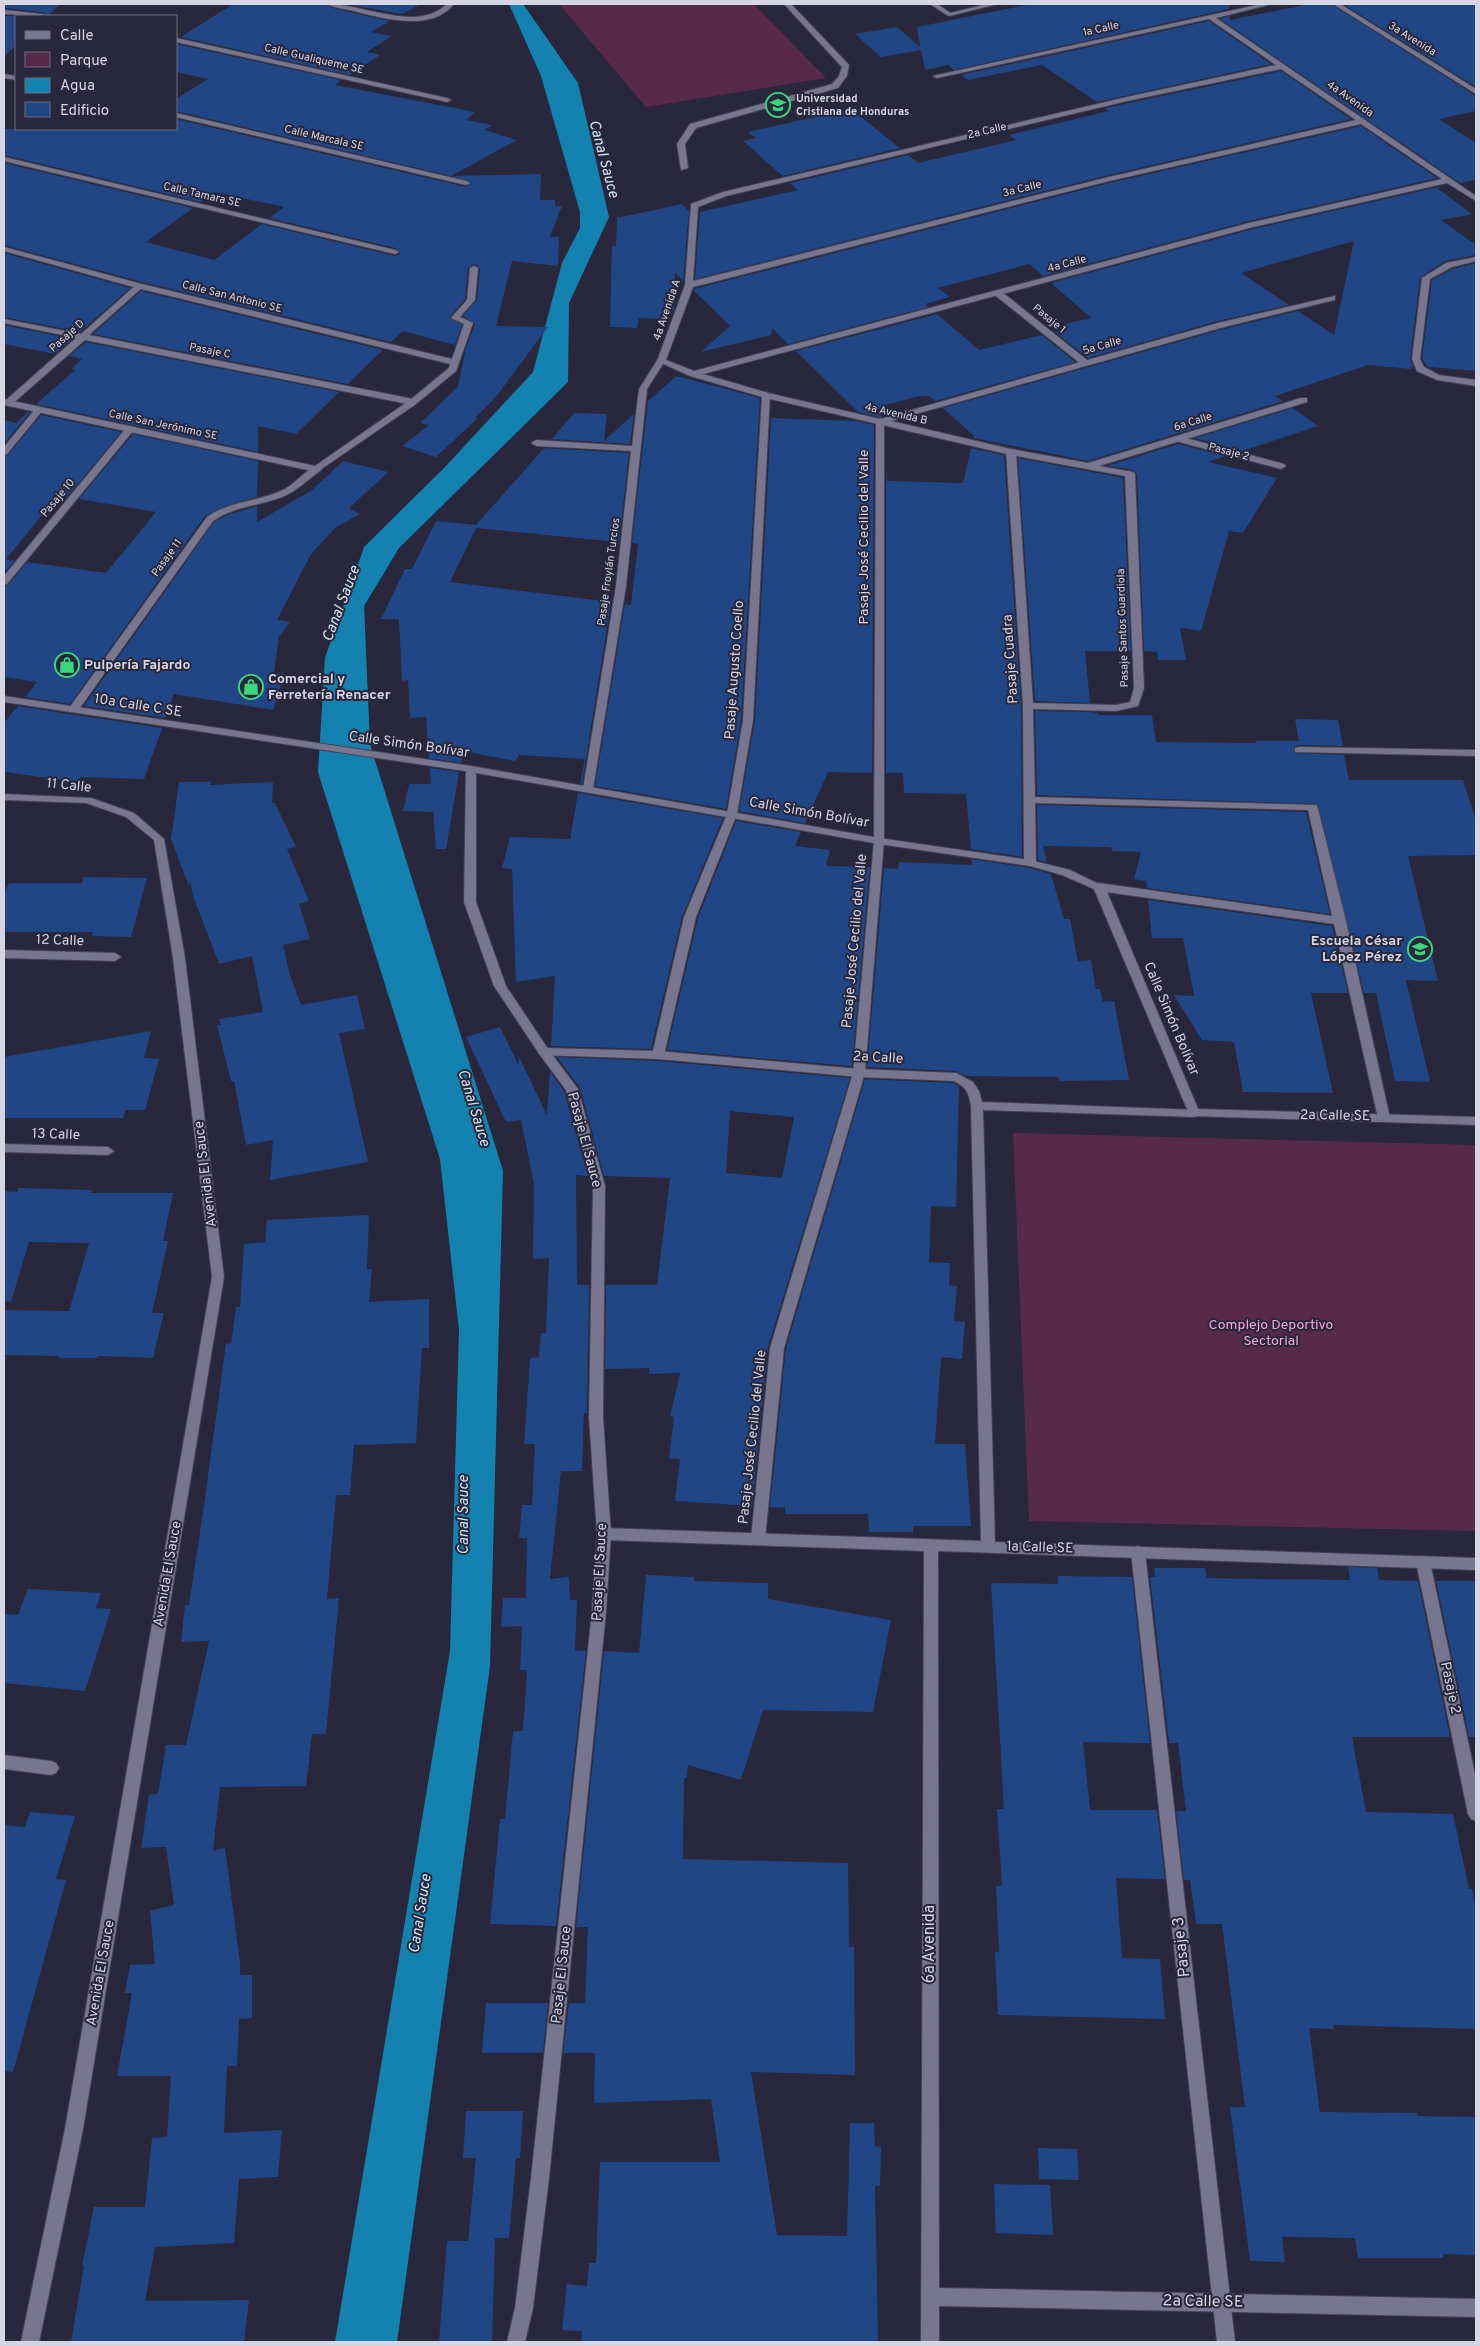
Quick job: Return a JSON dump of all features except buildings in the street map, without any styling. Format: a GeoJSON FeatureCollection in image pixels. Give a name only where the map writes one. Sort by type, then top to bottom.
{"type":"FeatureCollection","features":[{"type":"Feature","properties":{"kind":"street"},"geometry":{"type":"LineString","coordinates":[[331,4],[401,18],[432,17],[447,10],[451,4]]}},
{"type":"Feature","properties":{"kind":"street"},"geometry":{"type":"LineString","coordinates":[[684,168],[681,144],[693,126],[836,86],[843,76],[846,67],[787,4]]}},
{"type":"Feature","properties":{"kind":"street"},"geometry":{"type":"LineString","coordinates":[[933,4],[949,14],[995,4]]}},
{"type":"Feature","properties":{"kind":"street","name":"1a Calle"},"geometry":{"type":"LineString","coordinates":[[937,76],[1269,4]]}},
{"type":"Feature","properties":{"kind":"street","name":"3a Avenida"},"geometry":{"type":"LineString","coordinates":[[1336,4],[1476,92]]}},
{"type":"Feature","properties":{"kind":"street"},"geometry":{"type":"LineString","coordinates":[[4,12],[32,15]]}},
{"type":"Feature","properties":{"kind":"street","name":"4a Avenida"},"geometry":{"type":"LineString","coordinates":[[1210,16],[1475,198]]}},
{"type":"Feature","properties":{"kind":"street","name":"Calle Gualiqueme SE"},"geometry":{"type":"LineString","coordinates":[[178,40],[447,100]]}},
{"type":"Feature","properties":{"kind":"street","name":"2a Calle"},"geometry":{"type":"LineString","coordinates":[[694,206],[732,191],[1127,99],[1283,66]]}},
{"type":"Feature","properties":{"kind":"street","name":"Calle Marcala SE"},"geometry":{"type":"LineString","coordinates":[[178,115],[466,182]]}},
{"type":"Feature","properties":{"kind":"street","name":"3a Calle"},"geometry":{"type":"LineString","coordinates":[[689,285],[1179,162],[1363,122]]}},
{"type":"Feature","properties":{"kind":"street","name":"Calle Tamara SE"},"geometry":{"type":"LineString","coordinates":[[4,160],[396,252]]}},
{"type":"Feature","properties":{"kind":"street","name":"4a Calle"},"geometry":{"type":"LineString","coordinates":[[693,374],[999,294],[1252,225],[1448,180]]}},
{"type":"Feature","properties":{"kind":"street","name":"4a Avenida A"},"geometry":{"type":"LineString","coordinates":[[661,361],[689,285],[694,206]]}},
{"type":"Feature","properties":{"kind":"street","name":"Calle San Antonio SE"},"geometry":{"type":"LineString","coordinates":[[4,249],[140,286],[456,363]]}},
{"type":"Feature","properties":{"kind":"street"},"geometry":{"type":"LineString","coordinates":[[1476,259],[1449,265],[1426,278],[1416,359],[1420,369],[1437,377],[1476,383]]}},
{"type":"Feature","properties":{"kind":"street"},"geometry":{"type":"LineString","coordinates":[[456,363],[469,323],[454,318],[471,300],[474,268]]}},
{"type":"Feature","properties":{"kind":"street","name":"Pasaje D"},"geometry":{"type":"LineString","coordinates":[[6,402],[140,286]]}},
{"type":"Feature","properties":{"kind":"street","name":"Pasaje 1"},"geometry":{"type":"LineString","coordinates":[[999,294],[1084,362]]}},
{"type":"Feature","properties":{"kind":"street","name":"5a Calle"},"geometry":{"type":"LineString","coordinates":[[880,421],[1220,324],[1332,298]]}},
{"type":"Feature","properties":{"kind":"street","name":"Pasaje C"},"geometry":{"type":"LineString","coordinates":[[4,321],[81,338],[413,402]]}},
{"type":"Feature","properties":{"kind":"street","name":"4a Avenida B"},"geometry":{"type":"LineString","coordinates":[[661,361],[693,374],[766,395],[1011,452],[1130,474]]}},
{"type":"Feature","properties":{"kind":"street","name":"Pasaje Froylán Turcios"},"geometry":{"type":"LineString","coordinates":[[588,789],[621,586],[643,389],[661,361]]}},
{"type":"Feature","properties":{"kind":"street","name":"Pasaje 11"},"geometry":{"type":"LineString","coordinates":[[73,710],[210,519],[222,509],[265,499],[290,490],[317,468],[413,402],[453,369],[456,363]]}},
{"type":"Feature","properties":{"kind":"street","name":"Pasaje Augusto Coello"},"geometry":{"type":"LineString","coordinates":[[658,1055],[690,917],[732,814],[748,720],[766,395]]}},
{"type":"Feature","properties":{"kind":"street","name":"6a Calle"},"geometry":{"type":"LineString","coordinates":[[1089,466],[1304,400]]}},
{"type":"Feature","properties":{"kind":"street","name":"Calle San Jerónimo SE"},"geometry":{"type":"LineString","coordinates":[[6,402],[317,468]]}},
{"type":"Feature","properties":{"kind":"street"},"geometry":{"type":"LineString","coordinates":[[4,452],[39,410]]}},
{"type":"Feature","properties":{"kind":"street","name":"Pasaje José Cecilio del Valle"},"geometry":{"type":"LineString","coordinates":[[758,1540],[777,1348],[859,1073],[879,841],[880,421]]}},
{"type":"Feature","properties":{"kind":"street","name":"Pasaje 10"},"geometry":{"type":"LineString","coordinates":[[4,582],[130,429]]}},
{"type":"Feature","properties":{"kind":"street","name":"Pasaje 2"},"geometry":{"type":"LineString","coordinates":[[1178,439],[1281,466]]}},
{"type":"Feature","properties":{"kind":"street"},"geometry":{"type":"LineString","coordinates":[[536,443],[637,449]]}},
{"type":"Feature","properties":{"kind":"street","name":"Pasaje Cuadra"},"geometry":{"type":"LineString","coordinates":[[1011,452],[1028,706],[1030,863]]}},
{"type":"Feature","properties":{"kind":"street","name":"Pasaje Santos Guardiola"},"geometry":{"type":"LineString","coordinates":[[1028,706],[1116,708],[1134,704],[1139,688],[1130,474]]}},
{"type":"Feature","properties":{"kind":"street","name":"10a Calle C SE"},"geometry":{"type":"LineString","coordinates":[[4,699],[268,740]]}},
{"type":"Feature","properties":{"kind":"street","name":"Calle Simón Bolívar"},"geometry":{"type":"LineString","coordinates":[[268,740],[471,769],[879,841],[1030,863],[1066,872],[1099,887],[1194,1113]]}},
{"type":"Feature","properties":{"kind":"street"},"geometry":{"type":"LineString","coordinates":[[1299,750],[1476,752]]}},
{"type":"Feature","properties":{"kind":"street","name":"Pasaje El Sauce"},"geometry":{"type":"LineString","coordinates":[[471,769],[470,902],[500,986],[544,1052],[572,1089],[599,1186],[596,1417],[604,1534],[599,1612],[560,1994],[524,2308],[516,2342]]}},
{"type":"Feature","properties":{"kind":"street","name":"11 Calle"},"geometry":{"type":"LineString","coordinates":[[4,796],[87,800],[130,815]]}},
{"type":"Feature","properties":{"kind":"street"},"geometry":{"type":"LineString","coordinates":[[1029,800],[1313,807],[1384,1118]]}},
{"type":"Feature","properties":{"kind":"street","name":"Avenida El Sauce"},"geometry":{"type":"LineString","coordinates":[[30,2342],[76,2119],[218,1277],[179,958],[159,839],[130,815]]}},
{"type":"Feature","properties":{"kind":"street"},"geometry":{"type":"LineString","coordinates":[[1099,887],[1340,921]]}},
{"type":"Feature","properties":{"kind":"street","name":"12 Calle"},"geometry":{"type":"LineString","coordinates":[[4,954],[114,957]]}},
{"type":"Feature","properties":{"kind":"street","name":"2a Calle"},"geometry":{"type":"LineString","coordinates":[[544,1052],[658,1055],[859,1073],[956,1077],[969,1083],[975,1092],[977,1106],[988,1546]]}},
{"type":"Feature","properties":{"kind":"street"},"geometry":{"type":"LineString","coordinates":[[977,1106],[1194,1113]]}},
{"type":"Feature","properties":{"kind":"street","name":"2a Calle SE"},"geometry":{"type":"LineString","coordinates":[[1194,1113],[1476,1121]]}},
{"type":"Feature","properties":{"kind":"street","name":"13 Calle"},"geometry":{"type":"LineString","coordinates":[[4,1148],[108,1151]]}},
{"type":"Feature","properties":{"kind":"street","name":"1a Calle SE"},"geometry":{"type":"LineString","coordinates":[[604,1534],[1476,1564]]}},
{"type":"Feature","properties":{"kind":"street","name":"6a Avenida"},"geometry":{"type":"LineString","coordinates":[[930,2342],[931,1545]]}},
{"type":"Feature","properties":{"kind":"street","name":"Pasaje 3"},"geometry":{"type":"LineString","coordinates":[[1138,1552],[1226,2342]]}},
{"type":"Feature","properties":{"kind":"street","name":"Pasaje 2"},"geometry":{"type":"LineString","coordinates":[[1423,1562],[1476,1814]]}},
{"type":"Feature","properties":{"kind":"street"},"geometry":{"type":"LineString","coordinates":[[4,1762],[51,1768]]}},
{"type":"Feature","properties":{"kind":"street","name":"2a Calle SE"},"geometry":{"type":"LineString","coordinates":[[929,2297],[1476,2308]]}},
{"type":"Feature","properties":{"kind":"green space"},"geometry":{"type":"Polygon","coordinates":[[[559,4],[754,4],[826,78],[646,107],[559,4]]]}},
{"type":"Feature","properties":{"kind":"green space","name":"Complejo Deportivo Sectorial"},"geometry":{"type":"Polygon","coordinates":[[[1013,1133],[1476,1145],[1476,1531],[1029,1521],[1013,1133]]]}},
{"type":"Feature","properties":{"kind":"water","name":"Canal Sauce"},"geometry":{"type":"Polygon","coordinates":[[[509,4],[523,4],[578,83],[609,217],[569,303],[568,382],[399,548],[364,606],[370,744],[503,1171],[490,1666],[397,2342],[335,2342],[450,1651],[459,1330],[440,1159],[318,772],[325,658],[364,547],[445,467],[533,372],[562,263],[580,228],[580,212],[541,76],[509,4]]]}},
{"type":"Feature","properties":{"kind":"place","name":"Universidad Cristiana de Honduras"},"geometry":{"type":"Point","coordinates":[778,105]}},
{"type":"Feature","properties":{"kind":"place","name":"Pulpería Fajardo"},"geometry":{"type":"Point","coordinates":[67,665]}},
{"type":"Feature","properties":{"kind":"place","name":"Comercial y Ferretería Renacer"},"geometry":{"type":"Point","coordinates":[251,687]}},
{"type":"Feature","properties":{"kind":"place","name":"Escuela César López Pérez"},"geometry":{"type":"Point","coordinates":[1420,949]}}]}
